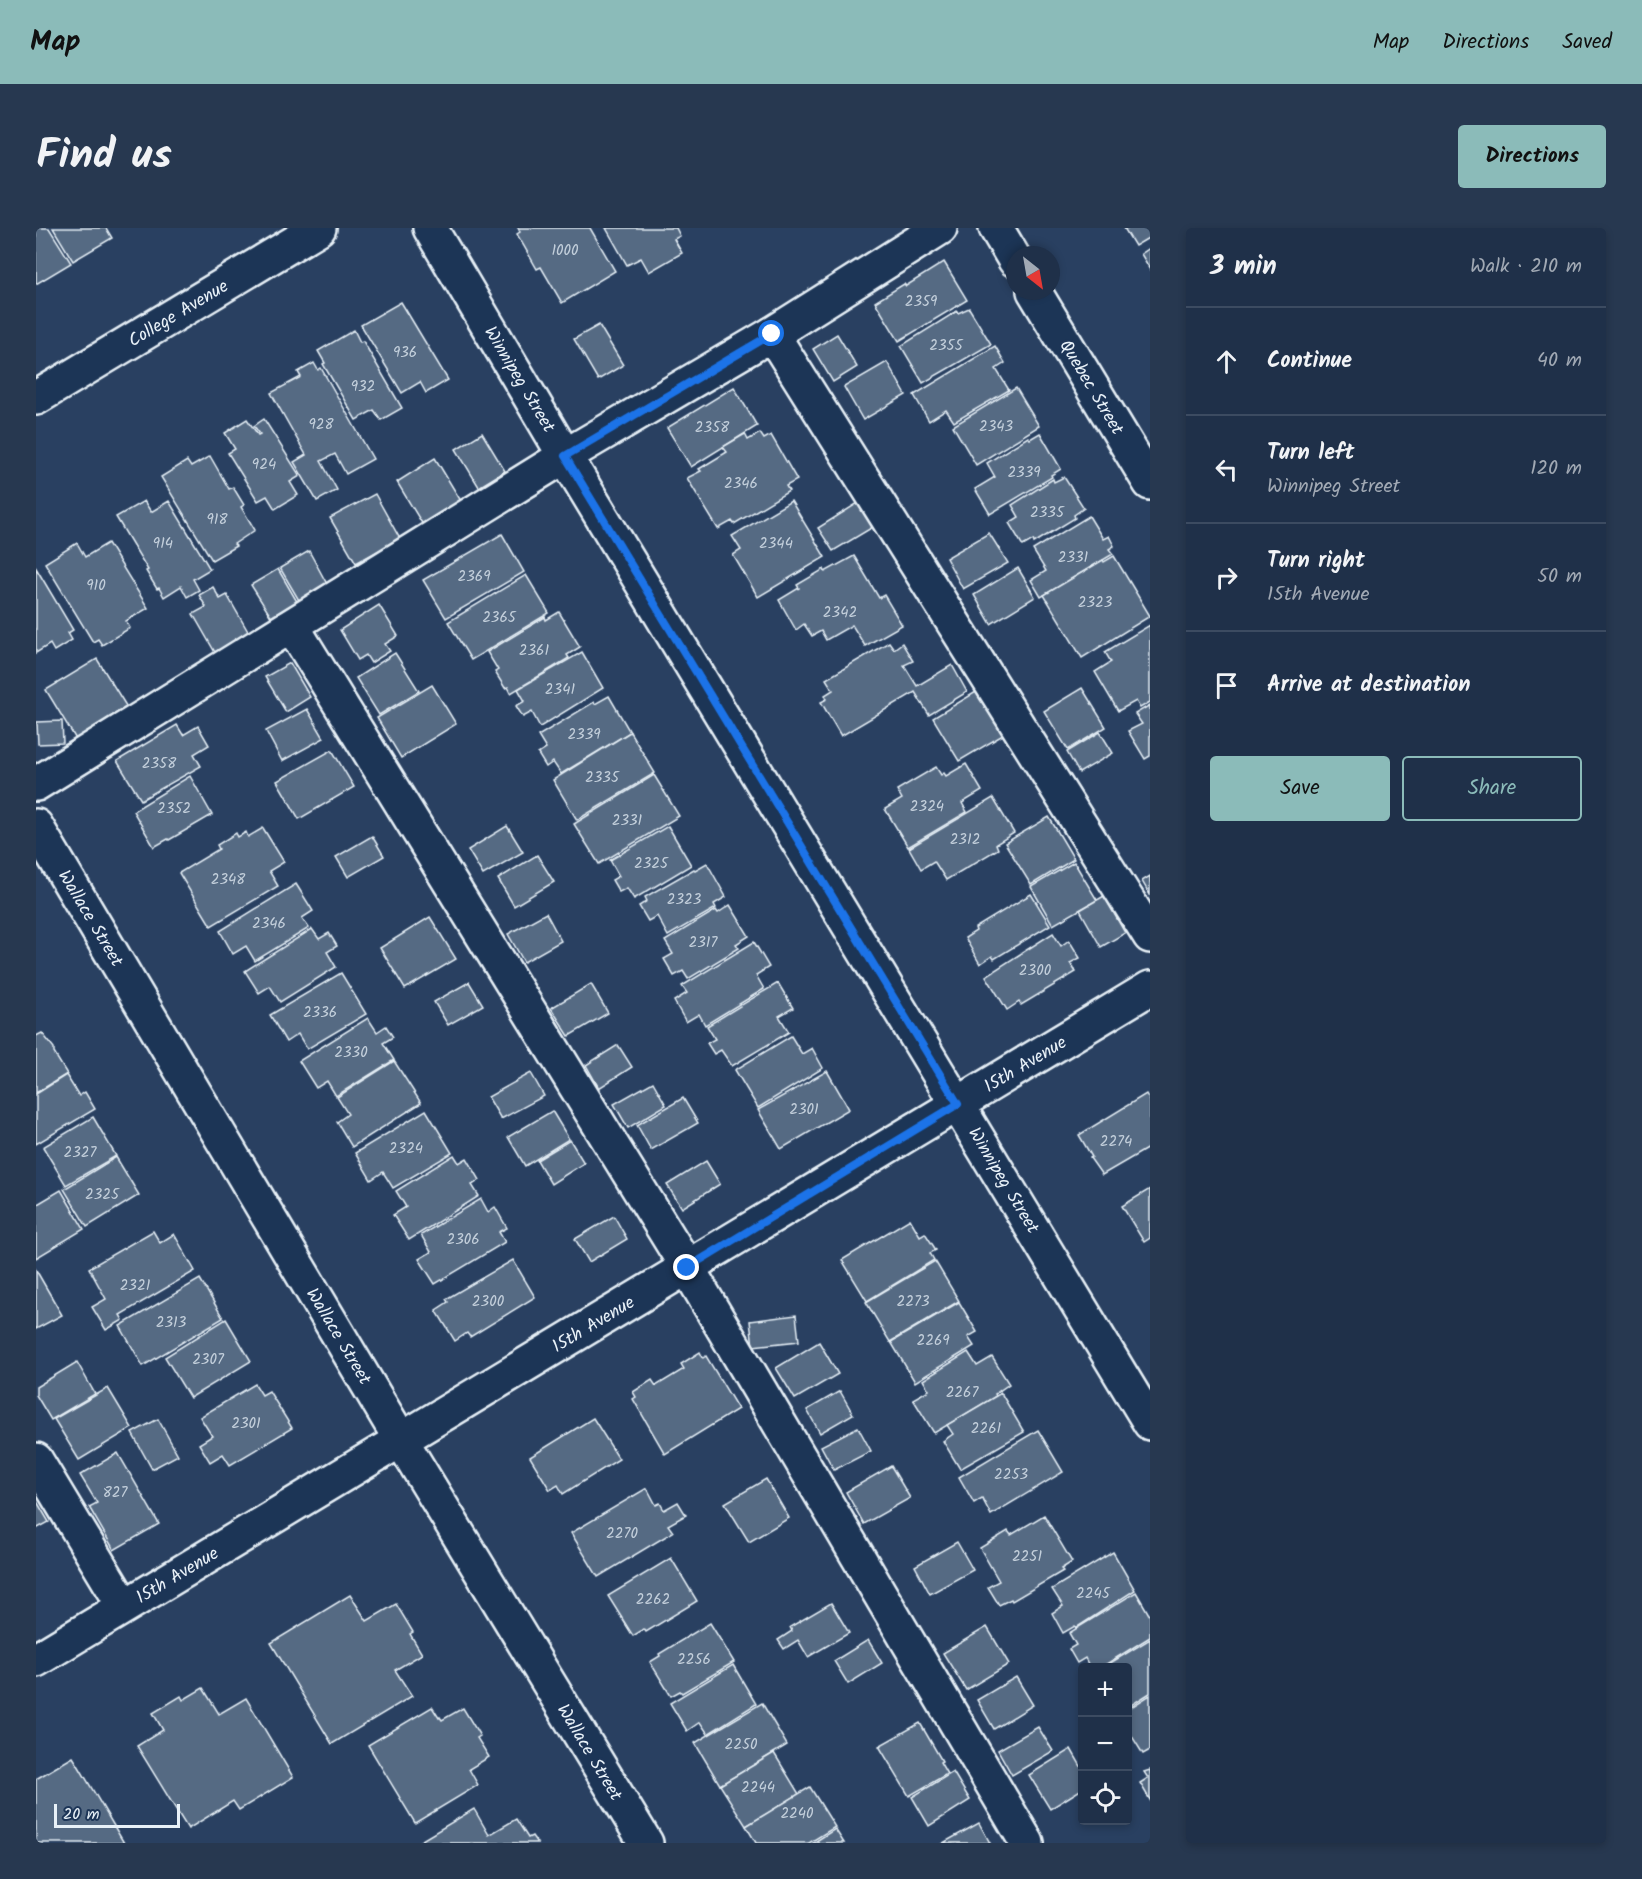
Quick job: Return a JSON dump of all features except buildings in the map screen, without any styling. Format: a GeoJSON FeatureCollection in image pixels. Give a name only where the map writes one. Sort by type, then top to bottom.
{"type":"FeatureCollection","features":[{"type":"Feature","properties":{"kind":"street","name":"College Avenue"},"geometry":{"type":"LineString","coordinates":[[36,398],[319,228]]}},
{"type":"Feature","properties":{"kind":"street","name":"Winnipeg Street"},"geometry":{"type":"LineString","coordinates":[[430,228],[565,456],[1150,1424]]}},
{"type":"Feature","properties":{"kind":"street"},"geometry":{"type":"LineString","coordinates":[[36,784],[565,456],[772,334],[940,228]]}},
{"type":"Feature","properties":{"kind":"street"},"geometry":{"type":"LineString","coordinates":[[996,228],[1007,246]]}},
{"type":"Feature","properties":{"kind":"street","name":"Quebec Street"},"geometry":{"type":"LineString","coordinates":[[1039,300],[1150,483]]}},
{"type":"Feature","properties":{"kind":"street"},"geometry":{"type":"LineString","coordinates":[[772,334],[1150,936]]}},
{"type":"Feature","properties":{"kind":"street"},"geometry":{"type":"LineString","coordinates":[[292,626],[687,1268],[1027,1843]]}},
{"type":"Feature","properties":{"kind":"street","name":"Wallace Street"},"geometry":{"type":"LineString","coordinates":[[36,826],[401,1440],[646,1843]]}},
{"type":"Feature","properties":{"kind":"street","name":"15th Avenue"},"geometry":{"type":"LineString","coordinates":[[36,1660],[1150,988]]}},
{"type":"Feature","properties":{"kind":"street"},"geometry":{"type":"LineString","coordinates":[[36,1460],[124,1606]]}},
{"type":"Feature","properties":{"kind":"route"},"geometry":{"type":"LineString","coordinates":[[687,1268],[958,1104],[565,456],[772,334]]}}]}
